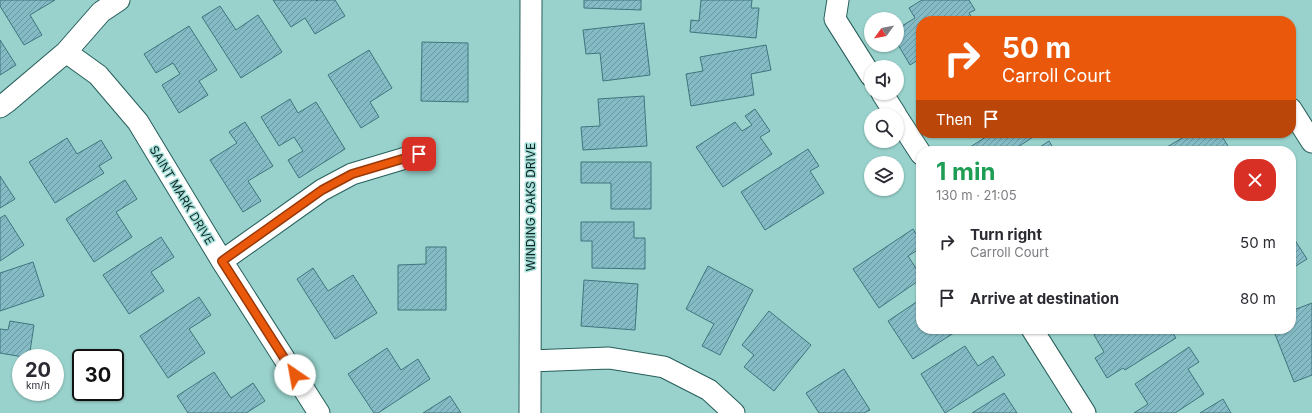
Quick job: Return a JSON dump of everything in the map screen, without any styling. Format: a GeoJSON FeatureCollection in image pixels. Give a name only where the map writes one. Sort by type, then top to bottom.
{"type":"FeatureCollection","features":[{"type":"Feature","properties":{"kind":"street"},"geometry":{"type":"LineString","coordinates":[[0,107],[66,52],[101,12],[119,0]]}},
{"type":"Feature","properties":{"kind":"street","name":"WINDING OAKS DRIVE"},"geometry":{"type":"LineString","coordinates":[[530,413],[531,0]]}},
{"type":"Feature","properties":{"kind":"street"},"geometry":{"type":"LineString","coordinates":[[838,0],[835,19],[864,65]]}},
{"type":"Feature","properties":{"kind":"street","name":"SAINT MARK DRIVE"},"geometry":{"type":"LineString","coordinates":[[66,52],[98,75],[138,122],[222,261],[319,413]]}},
{"type":"Feature","properties":{"kind":"street"},"geometry":{"type":"LineString","coordinates":[[1296,117],[1312,142]]}},
{"type":"Feature","properties":{"kind":"street"},"geometry":{"type":"LineString","coordinates":[[904,128],[916,146]]}},
{"type":"Feature","properties":{"kind":"street"},"geometry":{"type":"LineString","coordinates":[[222,261],[322,190],[352,174],[419,154]]}},
{"type":"Feature","properties":{"kind":"street"},"geometry":{"type":"LineString","coordinates":[[1035,334],[1085,413]]}},
{"type":"Feature","properties":{"kind":"street"},"geometry":{"type":"LineString","coordinates":[[530,361],[609,358],[664,366],[709,390],[734,413]]}},
{"type":"Feature","properties":{"kind":"building"},"geometry":{"type":"Polygon","coordinates":[[[0,0],[55,0],[30,15],[42,35],[24,45],[0,6],[0,0]]]}},
{"type":"Feature","properties":{"kind":"building"},"geometry":{"type":"Polygon","coordinates":[[[273,0],[335,0],[345,16],[315,34],[305,18],[291,27],[273,0]]]}},
{"type":"Feature","properties":{"kind":"building"},"geometry":{"type":"Polygon","coordinates":[[[584,0],[641,0],[641,10],[584,8],[584,0]]]}},
{"type":"Feature","properties":{"kind":"building"},"geometry":{"type":"Polygon","coordinates":[[[701,0],[752,0],[751,8],[759,8],[756,38],[690,32],[691,20],[699,21],[701,0]]]}},
{"type":"Feature","properties":{"kind":"building"},"geometry":{"type":"Polygon","coordinates":[[[922,0],[969,0],[975,10],[969,13],[971,16],[916,16],[916,61],[910,65],[902,52],[904,52],[904,25],[915,18],[909,8],[922,0]]]}},
{"type":"Feature","properties":{"kind":"building"},"geometry":{"type":"Polygon","coordinates":[[[220,6],[236,30],[258,15],[282,52],[241,78],[202,17],[220,6]]]}},
{"type":"Feature","properties":{"kind":"building"},"geometry":{"type":"Polygon","coordinates":[[[644,23],[650,75],[603,81],[600,53],[586,54],[583,30],[644,23]]]}},
{"type":"Feature","properties":{"kind":"building"},"geometry":{"type":"Polygon","coordinates":[[[189,26],[217,70],[199,81],[208,95],[179,113],[162,85],[180,74],[173,63],[156,73],[144,54],[189,26]]]}},
{"type":"Feature","properties":{"kind":"building"},"geometry":{"type":"Polygon","coordinates":[[[0,40],[16,65],[0,75],[0,40]]]}},
{"type":"Feature","properties":{"kind":"building"},"geometry":{"type":"Polygon","coordinates":[[[422,42],[468,43],[468,102],[421,101],[422,42]]]}},
{"type":"Feature","properties":{"kind":"building"},"geometry":{"type":"Polygon","coordinates":[[[766,45],[771,70],[751,74],[754,95],[691,106],[686,74],[703,71],[700,57],[766,45]]]}},
{"type":"Feature","properties":{"kind":"building"},"geometry":{"type":"Polygon","coordinates":[[[369,50],[392,88],[370,102],[379,117],[361,128],[328,75],[369,50]]]}},
{"type":"Feature","properties":{"kind":"building"},"geometry":{"type":"Polygon","coordinates":[[[644,96],[647,146],[583,150],[581,127],[600,126],[598,99],[644,96]]]}},
{"type":"Feature","properties":{"kind":"building"},"geometry":{"type":"Polygon","coordinates":[[[290,99],[298,113],[316,102],[345,149],[299,178],[288,160],[303,151],[294,137],[279,146],[261,117],[290,99]]]}},
{"type":"Feature","properties":{"kind":"building"},"geometry":{"type":"Polygon","coordinates":[[[755,109],[770,131],[760,137],[772,154],[723,187],[696,147],[735,122],[742,131],[752,125],[745,116],[755,109]]]}},
{"type":"Feature","properties":{"kind":"building"},"geometry":{"type":"Polygon","coordinates":[[[245,122],[273,166],[248,181],[261,201],[243,212],[210,160],[237,143],[229,132],[245,122]]]}},
{"type":"Feature","properties":{"kind":"building"},"geometry":{"type":"Polygon","coordinates":[[[67,138],[77,154],[101,140],[112,158],[99,166],[104,173],[55,203],[29,162],[67,138]]]}},
{"type":"Feature","properties":{"kind":"building"},"geometry":{"type":"Polygon","coordinates":[[[984,138],[1032,138],[1020,146],[972,146],[984,138]]]}},
{"type":"Feature","properties":{"kind":"building"},"geometry":{"type":"Polygon","coordinates":[[[1182,138],[1223,138],[1228,146],[1169,146],[1182,138]]]}},
{"type":"Feature","properties":{"kind":"building"},"geometry":{"type":"Polygon","coordinates":[[[1049,141],[1052,146],[1042,146],[1049,141]]]}},
{"type":"Feature","properties":{"kind":"building"},"geometry":{"type":"Polygon","coordinates":[[[808,149],[819,166],[810,171],[824,193],[765,230],[741,192],[808,149]]]}},
{"type":"Feature","properties":{"kind":"building"},"geometry":{"type":"Polygon","coordinates":[[[581,162],[651,162],[651,209],[611,209],[611,183],[581,183],[581,162]]]}},
{"type":"Feature","properties":{"kind":"building"},"geometry":{"type":"Polygon","coordinates":[[[0,176],[15,199],[0,208],[0,176]]]}},
{"type":"Feature","properties":{"kind":"building"},"geometry":{"type":"Polygon","coordinates":[[[125,180],[137,199],[116,212],[132,237],[94,262],[66,219],[125,180]]]}},
{"type":"Feature","properties":{"kind":"building"},"geometry":{"type":"Polygon","coordinates":[[[5,215],[24,245],[0,261],[0,218],[5,215]]]}},
{"type":"Feature","properties":{"kind":"building"},"geometry":{"type":"Polygon","coordinates":[[[581,222],[634,222],[634,238],[645,238],[645,269],[592,268],[592,241],[581,241],[581,222]]]}},
{"type":"Feature","properties":{"kind":"building"},"geometry":{"type":"Polygon","coordinates":[[[913,229],[916,234],[916,251],[908,256],[916,268],[916,282],[879,308],[853,269],[913,229]]]}},
{"type":"Feature","properties":{"kind":"building"},"geometry":{"type":"Polygon","coordinates":[[[161,237],[174,257],[151,272],[164,291],[129,314],[103,275],[161,237]]]}},
{"type":"Feature","properties":{"kind":"building"},"geometry":{"type":"Polygon","coordinates":[[[1296,242],[1307,259],[1296,266],[1296,242]]]}},
{"type":"Feature","properties":{"kind":"building"},"geometry":{"type":"Polygon","coordinates":[[[426,247],[446,247],[446,310],[398,310],[398,265],[426,264],[426,247]]]}},
{"type":"Feature","properties":{"kind":"building"},"geometry":{"type":"Polygon","coordinates":[[[33,262],[44,296],[0,311],[0,273],[33,262]]]}},
{"type":"Feature","properties":{"kind":"building"},"geometry":{"type":"Polygon","coordinates":[[[708,266],[753,290],[720,355],[702,346],[714,324],[686,309],[708,266]]]}},
{"type":"Feature","properties":{"kind":"building"},"geometry":{"type":"Polygon","coordinates":[[[313,268],[328,291],[353,275],[377,313],[335,339],[297,279],[313,268]]]}},
{"type":"Feature","properties":{"kind":"building"},"geometry":{"type":"Polygon","coordinates":[[[584,280],[638,284],[635,330],[581,326],[584,280]]]}},
{"type":"Feature","properties":{"kind":"building"},"geometry":{"type":"Polygon","coordinates":[[[199,297],[211,315],[189,329],[205,353],[168,378],[140,336],[199,297]]]}},
{"type":"Feature","properties":{"kind":"building"},"geometry":{"type":"Polygon","coordinates":[[[916,302],[916,334],[952,334],[913,359],[888,321],[916,302]]]}},
{"type":"Feature","properties":{"kind":"building"},"geometry":{"type":"Polygon","coordinates":[[[1312,303],[1312,375],[1294,382],[1275,334],[1296,334],[1296,309],[1312,303]]]}},
{"type":"Feature","properties":{"kind":"building"},"geometry":{"type":"Polygon","coordinates":[[[769,311],[811,345],[774,391],[744,367],[754,355],[742,345],[769,311]]]}},
{"type":"Feature","properties":{"kind":"building"},"geometry":{"type":"Polygon","coordinates":[[[10,321],[34,325],[30,349],[12,349],[12,355],[0,353],[0,329],[8,330],[10,321]]]}},
{"type":"Feature","properties":{"kind":"building"},"geometry":{"type":"Polygon","coordinates":[[[1173,334],[1176,338],[1125,370],[1123,368],[1107,378],[1095,358],[1104,352],[1094,335],[1173,334]]]}},
{"type":"Feature","properties":{"kind":"building"},"geometry":{"type":"Polygon","coordinates":[[[965,346],[978,366],[993,356],[1005,375],[945,413],[921,374],[965,346]]]}},
{"type":"Feature","properties":{"kind":"building"},"geometry":{"type":"Polygon","coordinates":[[[1189,347],[1199,362],[1188,369],[1204,394],[1175,413],[1134,413],[1148,404],[1135,384],[1189,347]]]}},
{"type":"Feature","properties":{"kind":"building"},"geometry":{"type":"Polygon","coordinates":[[[387,348],[401,370],[418,359],[430,379],[378,413],[374,413],[348,374],[387,348]]]}},
{"type":"Feature","properties":{"kind":"building"},"geometry":{"type":"Polygon","coordinates":[[[844,369],[870,410],[864,413],[819,413],[806,393],[844,369]]]}},
{"type":"Feature","properties":{"kind":"building"},"geometry":{"type":"Polygon","coordinates":[[[214,372],[231,398],[253,383],[265,401],[246,413],[188,413],[177,396],[214,372]]]}},
{"type":"Feature","properties":{"kind":"building"},"geometry":{"type":"Polygon","coordinates":[[[1004,393],[1017,413],[972,413],[1004,393]]]}},
{"type":"Feature","properties":{"kind":"building"},"geometry":{"type":"Polygon","coordinates":[[[450,396],[461,413],[423,413],[450,396]]]}},
{"type":"Feature","properties":{"kind":"building"},"geometry":{"type":"Polygon","coordinates":[[[1223,399],[1231,413],[1200,413],[1223,399]]]}},
{"type":"Feature","properties":{"kind":"route"},"geometry":{"type":"LineString","coordinates":[[295,375],[222,261],[322,190],[352,174],[419,154]]}}]}
